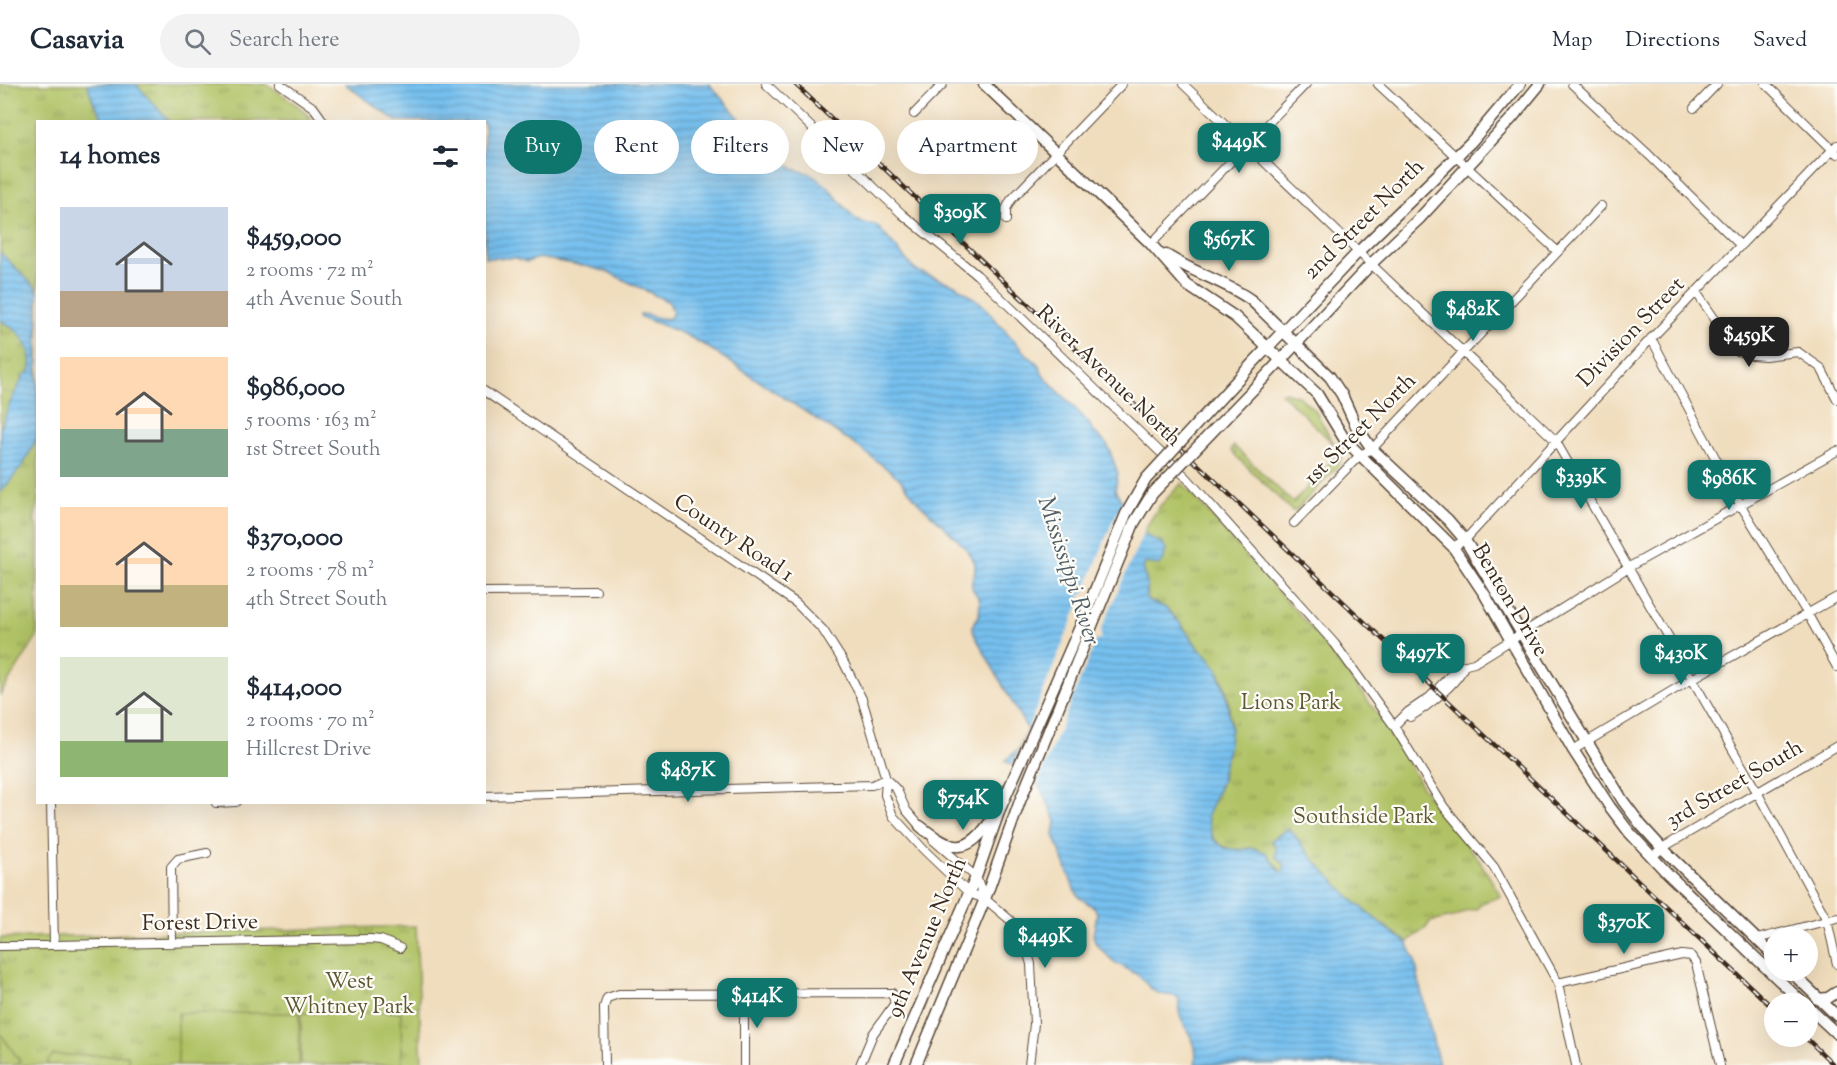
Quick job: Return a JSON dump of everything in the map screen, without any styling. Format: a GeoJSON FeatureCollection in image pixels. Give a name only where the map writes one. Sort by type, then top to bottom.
{"type":"FeatureCollection","features":[{"type":"Feature","properties":{"kind":"main road","name":"Benton Drive"},"geometry":{"type":"LineString","coordinates":[[984,84],[1151,244],[1187,285],[1235,317],[1317,394],[1339,432],[1453,547],[1479,587],[1573,750],[1610,807],[1683,890],[1792,993]]}},
{"type":"Feature","properties":{"kind":"main road","name":"2nd Street North"},"geometry":{"type":"LineString","coordinates":[[1080,627],[1126,514],[1146,479],[1359,251],[1456,158],[1493,118],[1520,84]]}},
{"type":"Feature","properties":{"kind":"main road"},"geometry":{"type":"LineString","coordinates":[[1468,167],[1540,84]]}},
{"type":"Feature","properties":{"kind":"main road","name":"9th Avenue North"},"geometry":{"type":"LineString","coordinates":[[916,1065],[985,899],[1020,801],[1134,523],[1152,494],[1372,263],[1419,219],[1468,167]]}},
{"type":"Feature","properties":{"kind":"main road","name":"Benton Drive"},"geometry":{"type":"LineString","coordinates":[[1151,244],[1191,270],[1243,294],[1283,331],[1336,386],[1356,426],[1372,449],[1448,520],[1465,540],[1586,743],[1641,825],[1764,946]]}},
{"type":"Feature","properties":{"kind":"main road","name":"9th Avenue North"},"geometry":{"type":"LineString","coordinates":[[894,1065],[976,878],[999,809],[1080,627]]}},
{"type":"Feature","properties":{"kind":"main road"},"geometry":{"type":"LineString","coordinates":[[920,826],[949,845],[961,847],[971,844],[999,809]]}},
{"type":"Feature","properties":{"kind":"main road"},"geometry":{"type":"LineString","coordinates":[[1800,981],[1811,993]]}},
{"type":"Feature","properties":{"kind":"main road"},"geometry":{"type":"LineString","coordinates":[[1818,999],[1828,998],[1837,992]]}},
{"type":"Feature","properties":{"kind":"main road"},"geometry":{"type":"LineString","coordinates":[[1818,1000],[1837,1016]]}},
{"type":"Feature","properties":{"kind":"main road"},"geometry":{"type":"LineString","coordinates":[[1818,1016],[1837,1034]]}},
{"type":"Feature","properties":{"kind":"street"},"geometry":{"type":"LineString","coordinates":[[280,84],[314,108],[323,120]]}},
{"type":"Feature","properties":{"kind":"street","name":"River Avenue North"},"geometry":{"type":"LineString","coordinates":[[766,84],[902,214],[977,275],[1187,478],[1335,644],[1394,726],[1444,807],[1494,867],[1558,984],[1576,1065]]}},
{"type":"Feature","properties":{"kind":"street"},"geometry":{"type":"LineString","coordinates":[[914,114],[943,84]]}},
{"type":"Feature","properties":{"kind":"street"},"geometry":{"type":"LineString","coordinates":[[1006,220],[1006,209],[1011,200],[1122,84]]}},
{"type":"Feature","properties":{"kind":"street"},"geometry":{"type":"LineString","coordinates":[[1182,84],[1556,440],[1758,792],[1827,920],[1837,964]]}},
{"type":"Feature","properties":{"kind":"street"},"geometry":{"type":"LineString","coordinates":[[1151,244],[1306,84]]}},
{"type":"Feature","properties":{"kind":"street"},"geometry":{"type":"LineString","coordinates":[[1378,84],[1557,251]]}},
{"type":"Feature","properties":{"kind":"street"},"geometry":{"type":"LineString","coordinates":[[1572,84],[1649,155],[1741,246]]}},
{"type":"Feature","properties":{"kind":"street"},"geometry":{"type":"LineString","coordinates":[[1694,108],[1717,84]]}},
{"type":"Feature","properties":{"kind":"street"},"geometry":{"type":"LineString","coordinates":[[1766,84],[1836,149]]}},
{"type":"Feature","properties":{"kind":"street","name":"Division Street"},"geometry":{"type":"LineString","coordinates":[[1453,547],[1465,540],[1651,338],[1836,149]]}},
{"type":"Feature","properties":{"kind":"street","name":"1st Street North"},"geometry":{"type":"LineString","coordinates":[[1294,523],[1360,455],[1372,449],[1601,206]]}},
{"type":"Feature","properties":{"kind":"street"},"geometry":{"type":"LineString","coordinates":[[1696,292],[1737,351],[1765,356],[1798,352],[1821,368],[1837,399]]}},
{"type":"Feature","properties":{"kind":"street"},"geometry":{"type":"LineString","coordinates":[[1651,338],[1740,504],[1807,613],[1837,667]]}},
{"type":"Feature","properties":{"kind":"street","name":"County Road 1"},"geometry":{"type":"LineString","coordinates":[[486,392],[796,603],[823,630],[844,663],[862,699],[886,779],[885,795],[892,816],[969,893]]}},
{"type":"Feature","properties":{"kind":"street"},"geometry":{"type":"LineString","coordinates":[[1394,726],[1432,702],[1463,671],[1464,665],[1474,663],[1629,567],[1837,451]]}},
{"type":"Feature","properties":{"kind":"street"},"geometry":{"type":"LineString","coordinates":[[486,592],[596,591]]}},
{"type":"Feature","properties":{"kind":"street"},"geometry":{"type":"LineString","coordinates":[[1573,750],[1837,597]]}},
{"type":"Feature","properties":{"kind":"street","name":"3rd Street South"},"geometry":{"type":"LineString","coordinates":[[1652,857],[1662,848],[1837,746]]}},
{"type":"Feature","properties":{"kind":"street"},"geometry":{"type":"LineString","coordinates":[[486,796],[872,785],[886,779]]}},
{"type":"Feature","properties":{"kind":"street","name":"County Road 1"},"geometry":{"type":"LineString","coordinates":[[886,779],[897,790],[906,810],[920,826],[976,878]]}},
{"type":"Feature","properties":{"kind":"street"},"geometry":{"type":"LineString","coordinates":[[51,804],[54,945]]}},
{"type":"Feature","properties":{"kind":"street"},"geometry":{"type":"LineString","coordinates":[[172,943],[171,867],[178,859],[207,853]]}},
{"type":"Feature","properties":{"kind":"street"},"geometry":{"type":"LineString","coordinates":[[976,878],[985,899]]}},
{"type":"Feature","properties":{"kind":"street"},"geometry":{"type":"LineString","coordinates":[[969,893],[985,899],[1010,920],[1024,941],[1032,964],[1034,1024],[1029,1065]]}},
{"type":"Feature","properties":{"kind":"street"},"geometry":{"type":"LineString","coordinates":[[1757,939],[1837,918]]}},
{"type":"Feature","properties":{"kind":"street","name":"Forest Drive"},"geometry":{"type":"LineString","coordinates":[[0,946],[370,939],[381,940],[400,948]]}},
{"type":"Feature","properties":{"kind":"street"},"geometry":{"type":"LineString","coordinates":[[1558,984],[1682,955],[1691,956],[1696,963],[1720,1065]]}},
{"type":"Feature","properties":{"kind":"street"},"geometry":{"type":"LineString","coordinates":[[605,1065],[604,1007],[607,998],[619,994],[892,993],[895,1003],[873,1034],[860,1065]]}},
{"type":"Feature","properties":{"kind":"street"},"geometry":{"type":"LineString","coordinates":[[744,994],[744,1065]]}},
{"type":"Feature","properties":{"kind":"green space"},"geometry":{"type":"Polygon","coordinates":[[[0,84],[267,84],[301,108],[312,120],[36,120],[36,511],[34,522],[36,525],[36,639],[0,695],[0,84]]]}},
{"type":"Feature","properties":{"kind":"green space"},"geometry":{"type":"Polygon","coordinates":[[[1285,392],[1300,397],[1316,412],[1339,449],[1281,393],[1285,392]]]}},
{"type":"Feature","properties":{"kind":"green space"},"geometry":{"type":"Polygon","coordinates":[[[1234,446],[1293,503],[1341,451],[1343,454],[1338,466],[1295,511],[1292,511],[1231,451],[1234,446]]]}},
{"type":"Feature","properties":{"kind":"green space"},"geometry":{"type":"Polygon","coordinates":[[[1182,483],[1318,636],[1384,722],[1422,787],[1479,860],[1501,896],[1457,916],[1430,922],[1426,928],[1407,942],[1344,891],[1291,831],[1272,843],[1276,846],[1276,857],[1284,863],[1284,872],[1281,872],[1277,865],[1248,848],[1232,849],[1215,839],[1208,826],[1207,813],[1222,779],[1230,717],[1227,692],[1215,666],[1176,618],[1165,608],[1147,600],[1147,584],[1143,567],[1146,563],[1150,538],[1143,532],[1158,508],[1182,483]]]}},
{"type":"Feature","properties":{"kind":"green space","name":"West Whitney Park"},"geometry":{"type":"Polygon","coordinates":[[[416,926],[422,1065],[0,1065],[0,938],[416,926]]]}},
{"type":"Feature","properties":{"kind":"green space"},"geometry":{"type":"Polygon","coordinates":[[[401,1012],[402,1065],[301,1065],[301,1013],[401,1012]]]}},
{"type":"Feature","properties":{"kind":"green space"},"geometry":{"type":"Polygon","coordinates":[[[178,1013],[299,1013],[299,1065],[178,1065],[178,1013]]]}},
{"type":"Feature","properties":{"kind":"green space"},"geometry":{"type":"Polygon","coordinates":[[[0,1033],[20,1061],[15,1065],[0,1065],[0,1033]]]}},
{"type":"Feature","properties":{"kind":"green space"},"geometry":{"type":"Polygon","coordinates":[[[53,1055],[128,1055],[128,1065],[48,1065],[48,1060],[53,1055]]]}},
{"type":"Feature","properties":{"kind":"water"},"geometry":{"type":"Polygon","coordinates":[[[87,84],[136,84],[168,120],[103,120],[87,84]]]}},
{"type":"Feature","properties":{"kind":"water","name":"Mississippi River"},"geometry":{"type":"Polygon","coordinates":[[[345,84],[709,84],[741,120],[691,120],[691,174],[789,174],[789,165],[801,171],[801,174],[811,174],[826,185],[855,219],[879,228],[915,270],[955,285],[981,303],[1022,350],[1038,364],[1044,376],[1107,444],[1118,473],[1115,490],[1138,527],[1149,537],[1163,544],[1166,549],[1163,562],[1159,565],[1146,563],[1143,567],[1147,584],[1147,600],[1166,608],[1200,650],[1208,656],[1217,668],[1226,694],[1231,728],[1228,749],[1222,780],[1207,816],[1213,839],[1225,848],[1240,850],[1253,848],[1265,852],[1281,872],[1284,871],[1284,863],[1276,857],[1276,846],[1271,840],[1288,829],[1354,901],[1407,942],[1415,960],[1439,1065],[1195,1065],[1194,1045],[1181,1017],[1179,999],[1152,990],[1138,975],[1114,962],[1096,944],[1093,935],[1097,914],[1095,908],[1080,898],[1074,889],[1054,835],[1056,821],[1046,799],[1037,782],[1022,768],[1004,761],[1018,750],[1027,729],[974,634],[972,626],[979,616],[980,600],[972,588],[975,563],[968,551],[918,502],[899,478],[857,446],[706,346],[686,335],[641,317],[640,314],[662,319],[670,318],[673,312],[669,302],[608,272],[585,266],[539,258],[527,262],[515,258],[486,258],[486,120],[395,120],[345,84]]]}},
{"type":"Feature","properties":{"kind":"water"},"geometry":{"type":"Polygon","coordinates":[[[0,252],[36,288],[36,440],[23,465],[0,493],[0,430],[24,375],[30,371],[31,359],[25,342],[13,328],[0,320],[0,252]]]}},
{"type":"Feature","properties":{"kind":"pier"},"geometry":{"type":"Polygon","coordinates":[[[1124,500],[1145,529],[1101,630],[1101,639],[1096,641],[1036,787],[1025,774],[1012,767],[1079,604],[1080,595],[1084,593],[1112,523],[1124,500]]]}},
{"type":"Feature","properties":{"kind":"railway"},"geometry":{"type":"LineString","coordinates":[[795,84],[1764,1000]]}},
{"type":"Feature","properties":{"kind":"railway"},"geometry":{"type":"LineString","coordinates":[[1815,1047],[1834,1065]]}},
{"type":"Feature","properties":{"kind":"park label","name":"Lions Park"},"geometry":{"type":"Point","coordinates":[1291,704]}},
{"type":"Feature","properties":{"kind":"park label","name":"Southside Park"},"geometry":{"type":"Point","coordinates":[1364,818]}}]}
